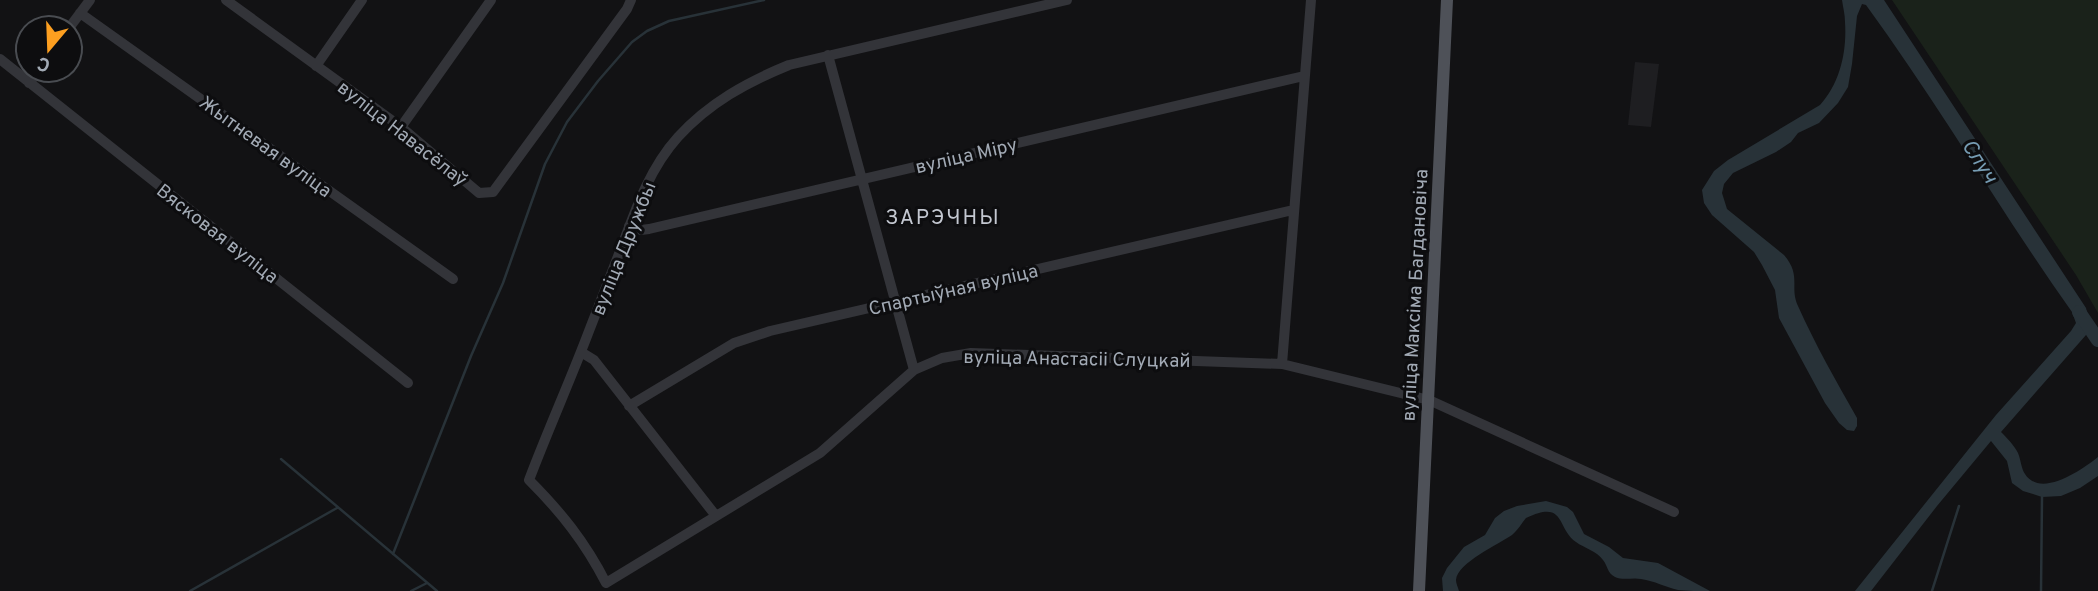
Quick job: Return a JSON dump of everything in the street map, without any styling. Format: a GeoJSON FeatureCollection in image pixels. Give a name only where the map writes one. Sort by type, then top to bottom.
{"type":"FeatureCollection","features":[{"type":"Feature","properties":{"kind":"main road","name":"вуліца Максіма Багдановіча"},"geometry":{"type":"LineString","coordinates":[[1419,591],[1447,0]]}},
{"type":"Feature","properties":{"kind":"street"},"geometry":{"type":"LineString","coordinates":[[80,13],[90,0]]}},
{"type":"Feature","properties":{"kind":"street"},"geometry":{"type":"LineString","coordinates":[[316,66],[362,0]]}},
{"type":"Feature","properties":{"kind":"street"},"geometry":{"type":"LineString","coordinates":[[401,127],[491,0]]}},
{"type":"Feature","properties":{"kind":"street","name":"вуліца Навасёлаў"},"geometry":{"type":"LineString","coordinates":[[227,1],[401,127],[479,192],[493,192],[631,0]]}},
{"type":"Feature","properties":{"kind":"street","name":"вуліца Дружбы"},"geometry":{"type":"LineString","coordinates":[[606,583],[573,527],[529,480],[641,196],[657,166],[677,139],[699,115],[724,96],[758,77],[789,65],[1068,0]]}},
{"type":"Feature","properties":{"kind":"street"},"geometry":{"type":"LineString","coordinates":[[1282,364],[1311,0]]}},
{"type":"Feature","properties":{"kind":"street","name":"Жытневая вуліца"},"geometry":{"type":"LineString","coordinates":[[80,13],[453,279]]}},
{"type":"Feature","properties":{"kind":"street"},"geometry":{"type":"LineString","coordinates":[[828,55],[914,370]]}},
{"type":"Feature","properties":{"kind":"street","name":"Вясковая вуліца"},"geometry":{"type":"LineString","coordinates":[[0,59],[14,71]]}},
{"type":"Feature","properties":{"kind":"street","name":"вуліца Міру"},"geometry":{"type":"LineString","coordinates":[[629,226],[641,230],[1304,76]]}},
{"type":"Feature","properties":{"kind":"street","name":"Вясковая вуліца"},"geometry":{"type":"LineString","coordinates":[[30,84],[408,383]]}},
{"type":"Feature","properties":{"kind":"street","name":"Спартыўная вуліца"},"geometry":{"type":"LineString","coordinates":[[629,406],[734,344],[770,331],[1293,210]]}},
{"type":"Feature","properties":{"kind":"street"},"geometry":{"type":"LineString","coordinates":[[581,352],[594,360],[716,516]]}},
{"type":"Feature","properties":{"kind":"street","name":"вуліца Анастасіі Слуцкай"},"geometry":{"type":"LineString","coordinates":[[606,583],[820,453],[914,370],[942,358],[971,353],[1282,364],[1429,400],[1674,512]]}},
{"type":"Feature","properties":{"kind":"shaded area"},"geometry":{"type":"Polygon","coordinates":[[[1892,0],[2098,0],[2098,313],[2076,275],[1892,0]]]}},
{"type":"Feature","properties":{"kind":"shaded area"},"geometry":{"type":"Polygon","coordinates":[[[1635,62],[1659,64],[1651,127],[1628,125],[1635,62]]]}},
{"type":"Feature","properties":{"kind":"water"},"geometry":{"type":"Polygon","coordinates":[[[1842,0],[1884,0],[2086,308],[2090,324],[2086,335],[2001,432],[2016,450],[2025,474],[2032,481],[2041,484],[2073,474],[2098,457],[2098,476],[2061,496],[2042,497],[2023,491],[2012,483],[2007,461],[1991,441],[1871,591],[1855,591],[1996,415],[2076,323],[2072,312],[1919,81],[1866,5],[1862,4],[1857,16],[1848,87],[1838,103],[1819,123],[1798,133],[1791,142],[1776,152],[1733,173],[1724,184],[1722,193],[1727,209],[1784,255],[1793,269],[1798,306],[1857,418],[1854,431],[1847,430],[1839,423],[1825,403],[1779,318],[1775,290],[1762,265],[1754,252],[1712,215],[1704,203],[1702,190],[1714,171],[1728,160],[1820,105],[1827,96],[1837,77],[1843,56],[1845,17],[1842,0]]]}},
{"type":"Feature","properties":{"kind":"water"},"geometry":{"type":"Polygon","coordinates":[[[1546,501],[1567,507],[1573,512],[1584,534],[1623,558],[1658,563],[1710,591],[1678,590],[1646,580],[1615,577],[1610,574],[1600,557],[1576,542],[1558,518],[1548,512],[1526,518],[1512,535],[1463,567],[1456,580],[1459,591],[1443,591],[1442,578],[1447,568],[1464,547],[1485,535],[1495,518],[1517,506],[1546,501]]]}},
{"type":"Feature","properties":{"kind":"waterway"},"geometry":{"type":"LineString","coordinates":[[393,554],[471,356],[503,283],[545,164],[567,122],[632,42],[647,31],[669,21],[764,0]]}},
{"type":"Feature","properties":{"kind":"waterway","name":"Случ"},"geometry":{"type":"LineString","coordinates":[[2079,312],[2098,340]]}},
{"type":"Feature","properties":{"kind":"waterway"},"geometry":{"type":"LineString","coordinates":[[281,459],[437,591]]}},
{"type":"Feature","properties":{"kind":"waterway"},"geometry":{"type":"LineString","coordinates":[[2041,591],[2042,497]]}},
{"type":"Feature","properties":{"kind":"waterway"},"geometry":{"type":"LineString","coordinates":[[1932,591],[1959,506]]}},
{"type":"Feature","properties":{"kind":"waterway"},"geometry":{"type":"LineString","coordinates":[[190,591],[337,508]]}},
{"type":"Feature","properties":{"kind":"waterway"},"geometry":{"type":"LineString","coordinates":[[411,591],[427,583]]}},
{"type":"Feature","properties":{"kind":"district","name":"ЗАРЭЧНЫ"},"geometry":{"type":"Point","coordinates":[943,217]}}]}
